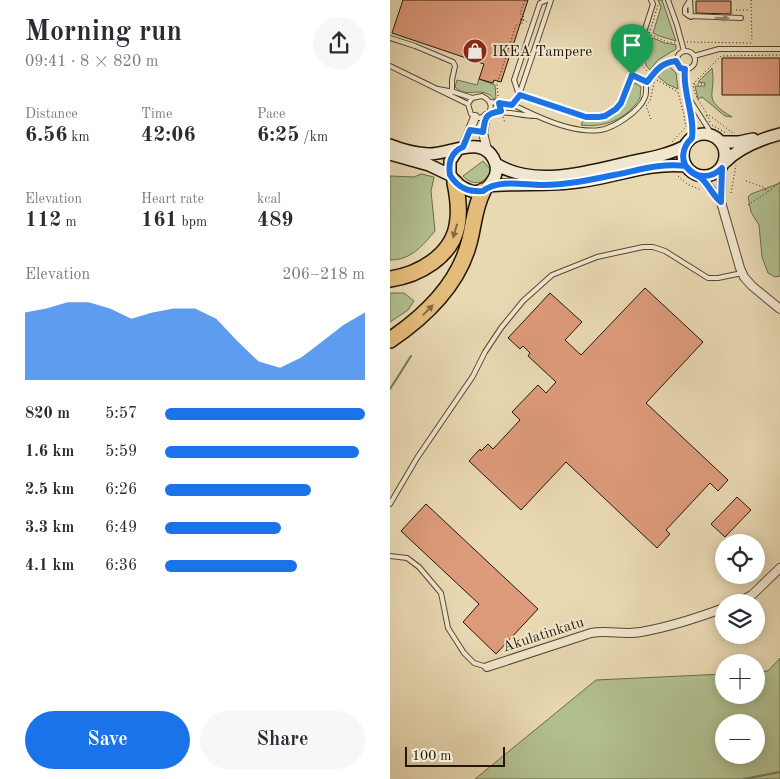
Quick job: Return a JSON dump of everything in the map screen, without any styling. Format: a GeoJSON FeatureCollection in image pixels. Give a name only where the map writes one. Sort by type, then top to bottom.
{"type":"FeatureCollection","features":[{"type":"Feature","properties":{"kind":"highway"},"geometry":{"type":"LineString","coordinates":[[390,279],[421,270],[437,258],[451,242],[455,234],[458,218],[458,199],[452,179]]}},
{"type":"Feature","properties":{"kind":"highway"},"geometry":{"type":"LineString","coordinates":[[390,340],[415,322],[455,275],[469,245],[476,203],[486,189]]}},
{"type":"Feature","properties":{"kind":"main road"},"geometry":{"type":"LineString","coordinates":[[390,145],[407,151],[429,154],[477,146],[489,154],[496,164],[508,172],[542,176],[586,172],[662,155],[703,134],[716,134],[737,142],[764,138]]}},
{"type":"Feature","properties":{"kind":"main road"},"geometry":{"type":"LineString","coordinates":[[716,134],[726,151],[728,165]]}},
{"type":"Feature","properties":{"kind":"main road"},"geometry":{"type":"LineString","coordinates":[[689,142],[683,156],[686,166],[694,174],[712,176],[728,165],[740,150],[764,138],[780,134]]}},
{"type":"Feature","properties":{"kind":"main road"},"geometry":{"type":"LineString","coordinates":[[452,179],[450,161],[460,148]]}},
{"type":"Feature","properties":{"kind":"main road"},"geometry":{"type":"LineString","coordinates":[[390,154],[429,165],[452,179],[461,188],[468,190],[514,184],[564,184],[660,165],[686,166]]}},
{"type":"Feature","properties":{"kind":"main road"},"geometry":{"type":"LineString","coordinates":[[486,189],[495,178],[496,164]]}},
{"type":"Feature","properties":{"kind":"street"},"geometry":{"type":"LineString","coordinates":[[488,115],[483,132],[489,154]]}},
{"type":"Feature","properties":{"kind":"street"},"geometry":{"type":"LineString","coordinates":[[460,148],[475,118]]}},
{"type":"Feature","properties":{"kind":"street"},"geometry":{"type":"LineString","coordinates":[[721,202],[728,165]]}},
{"type":"Feature","properties":{"kind":"street"},"geometry":{"type":"LineString","coordinates":[[700,176],[721,202],[742,273],[752,286],[780,309]]}},
{"type":"Feature","properties":{"kind":"street"},"geometry":{"type":"LineString","coordinates":[[753,594],[780,568]]}},
{"type":"Feature","properties":{"kind":"street","name":"Akulatinkatu"},"geometry":{"type":"LineString","coordinates":[[487,667],[591,633],[605,631],[641,632],[715,611]]}},
{"type":"Feature","properties":{"kind":"lane"},"geometry":{"type":"LineString","coordinates":[[546,0],[540,3],[514,80],[520,95],[586,117],[605,116],[616,109],[621,103],[632,75],[653,4],[651,0]]}},
{"type":"Feature","properties":{"kind":"lane"},"geometry":{"type":"LineString","coordinates":[[512,105],[520,95],[551,0]]}},
{"type":"Feature","properties":{"kind":"lane"},"geometry":{"type":"LineString","coordinates":[[668,0],[684,51]]}},
{"type":"Feature","properties":{"kind":"lane"},"geometry":{"type":"LineString","coordinates":[[690,0],[685,8],[685,13],[691,17],[741,18]]}},
{"type":"Feature","properties":{"kind":"lane"},"geometry":{"type":"LineString","coordinates":[[532,27],[541,30]]}},
{"type":"Feature","properties":{"kind":"lane"},"geometry":{"type":"LineString","coordinates":[[390,38],[453,62],[456,66],[452,91]]}},
{"type":"Feature","properties":{"kind":"lane"},"geometry":{"type":"LineString","coordinates":[[694,56],[719,49],[780,49]]}},
{"type":"Feature","properties":{"kind":"lane"},"geometry":{"type":"LineString","coordinates":[[684,51],[689,51],[694,56],[693,66],[685,69],[680,68],[676,61],[678,53],[684,51]]}},
{"type":"Feature","properties":{"kind":"lane"},"geometry":{"type":"LineString","coordinates":[[438,89],[452,91],[472,98],[482,96],[490,102],[512,105],[537,116],[576,129],[602,130],[615,125],[640,106],[645,97],[647,82],[657,68],[666,62],[676,61]]}},
{"type":"Feature","properties":{"kind":"lane"},"geometry":{"type":"LineString","coordinates":[[390,66],[438,89],[450,97],[468,104]]}},
{"type":"Feature","properties":{"kind":"lane"},"geometry":{"type":"LineString","coordinates":[[685,69],[684,78],[694,125],[689,142]]}},
{"type":"Feature","properties":{"kind":"lane"},"geometry":{"type":"LineString","coordinates":[[632,75],[647,82]]}},
{"type":"Feature","properties":{"kind":"lane"},"geometry":{"type":"LineString","coordinates":[[468,104],[472,98]]}},
{"type":"Feature","properties":{"kind":"lane"},"geometry":{"type":"LineString","coordinates":[[688,98],[716,134]]}},
{"type":"Feature","properties":{"kind":"lane"},"geometry":{"type":"LineString","coordinates":[[488,115],[491,108],[490,102]]}},
{"type":"Feature","properties":{"kind":"lane"},"geometry":{"type":"LineString","coordinates":[[468,104],[471,114],[475,118],[483,118],[501,111],[524,116],[537,116]]}},
{"type":"Feature","properties":{"kind":"lane"},"geometry":{"type":"LineString","coordinates":[[390,504],[416,458],[472,376],[501,328],[523,301],[552,275],[597,257],[643,247],[652,247],[665,251],[708,278],[742,273]]}},
{"type":"Feature","properties":{"kind":"lane"},"geometry":{"type":"LineString","coordinates":[[390,556],[407,558],[420,567],[441,593],[448,628],[464,653],[474,664],[487,667]]}},
{"type":"Feature","properties":{"kind":"path"},"geometry":{"type":"LineString","coordinates":[[499,103],[497,84],[516,25],[522,24],[524,17],[520,13],[525,0]]}},
{"type":"Feature","properties":{"kind":"path"},"geometry":{"type":"LineString","coordinates":[[656,0],[659,7],[640,63],[656,80],[678,92],[685,119],[685,129],[674,141],[665,145]]}},
{"type":"Feature","properties":{"kind":"path"},"geometry":{"type":"LineString","coordinates":[[751,0],[752,49]]}},
{"type":"Feature","properties":{"kind":"path"},"geometry":{"type":"LineString","coordinates":[[736,10],[751,10]]}},
{"type":"Feature","properties":{"kind":"path"},"geometry":{"type":"LineString","coordinates":[[650,34],[667,42],[752,42]]}},
{"type":"Feature","properties":{"kind":"path"},"geometry":{"type":"LineString","coordinates":[[693,84],[721,56],[780,55]]}},
{"type":"Feature","properties":{"kind":"path"},"geometry":{"type":"LineString","coordinates":[[651,119],[646,106],[650,102],[656,80]]}},
{"type":"Feature","properties":{"kind":"path"},"geometry":{"type":"LineString","coordinates":[[693,84],[705,84]]}},
{"type":"Feature","properties":{"kind":"path"},"geometry":{"type":"LineString","coordinates":[[693,84],[697,99],[709,115],[726,129],[737,134]]}},
{"type":"Feature","properties":{"kind":"path"},"geometry":{"type":"LineString","coordinates":[[501,111],[505,123]]}},
{"type":"Feature","properties":{"kind":"path"},"geometry":{"type":"LineString","coordinates":[[709,115],[716,134]]}},
{"type":"Feature","properties":{"kind":"path"},"geometry":{"type":"LineString","coordinates":[[728,165],[732,179],[731,193]]}},
{"type":"Feature","properties":{"kind":"path"},"geometry":{"type":"LineString","coordinates":[[677,175],[687,184],[695,187]]}},
{"type":"Feature","properties":{"kind":"path"},"geometry":{"type":"LineString","coordinates":[[746,181],[764,187],[768,192]]}},
{"type":"Feature","properties":{"kind":"path"},"geometry":{"type":"LineString","coordinates":[[748,205],[780,182]]}},
{"type":"Feature","properties":{"kind":"green space"},"geometry":{"type":"Polygon","coordinates":[[[658,0],[662,0],[676,41],[653,33],[661,7],[658,0]]]}},
{"type":"Feature","properties":{"kind":"green space"},"geometry":{"type":"Polygon","coordinates":[[[653,38],[676,45],[676,49],[658,60],[650,70],[645,62],[644,55],[650,39],[653,38]]]}},
{"type":"Feature","properties":{"kind":"green space"},"geometry":{"type":"Polygon","coordinates":[[[665,67],[670,67],[676,73],[678,89],[667,84],[656,75],[665,67]]]}},
{"type":"Feature","properties":{"kind":"green space"},"geometry":{"type":"Polygon","coordinates":[[[712,68],[713,100],[716,105],[732,117],[725,116],[702,97],[698,99],[695,86],[705,86],[705,83],[698,82],[712,68]]]}},
{"type":"Feature","properties":{"kind":"green space"},"geometry":{"type":"Polygon","coordinates":[[[479,79],[495,85],[496,99],[484,93],[460,91],[455,87],[457,80],[477,85],[479,79]]]}},
{"type":"Feature","properties":{"kind":"green space"},"geometry":{"type":"Polygon","coordinates":[[[635,83],[641,87],[640,98],[629,112],[607,123],[590,126],[581,125],[583,121],[600,120],[614,115],[622,107],[632,85],[635,83]]]}},
{"type":"Feature","properties":{"kind":"green space"},"geometry":{"type":"Polygon","coordinates":[[[483,161],[491,170],[483,181],[471,182],[463,176],[483,161]]]}},
{"type":"Feature","properties":{"kind":"green space"},"geometry":{"type":"Polygon","coordinates":[[[421,174],[434,177],[431,191],[435,231],[421,247],[410,255],[390,260],[390,176],[414,177],[421,174]]]}},
{"type":"Feature","properties":{"kind":"green space"},"geometry":{"type":"Polygon","coordinates":[[[780,183],[780,276],[775,277],[768,273],[762,257],[759,225],[751,212],[748,197],[751,194],[780,183]]]}},
{"type":"Feature","properties":{"kind":"green space"},"geometry":{"type":"Polygon","coordinates":[[[390,293],[404,293],[414,301],[408,310],[390,322],[390,293]]]}},
{"type":"Feature","properties":{"kind":"green space"},"geometry":{"type":"Polygon","coordinates":[[[780,658],[780,779],[475,779],[596,680],[715,674],[715,704],[765,704],[765,671],[768,671],[780,658]]]}},
{"type":"Feature","properties":{"kind":"building","name":"IKEA Tampere"},"geometry":{"type":"Polygon","coordinates":[[[403,0],[528,0],[501,82],[494,80],[493,83],[479,79],[484,64],[392,33],[403,0]]]}},
{"type":"Feature","properties":{"kind":"building"},"geometry":{"type":"Polygon","coordinates":[[[696,1],[731,1],[731,14],[696,13],[696,1]]]}},
{"type":"Feature","properties":{"kind":"building"},"geometry":{"type":"Polygon","coordinates":[[[722,58],[780,58],[780,95],[722,95],[722,58]]]}},
{"type":"Feature","properties":{"kind":"building"},"geometry":{"type":"Polygon","coordinates":[[[645,288],[703,342],[646,403],[728,480],[718,491],[710,483],[666,530],[670,534],[657,548],[566,462],[521,510],[469,461],[480,449],[481,451],[488,444],[493,449],[520,420],[512,412],[538,385],[546,393],[556,382],[528,356],[530,353],[523,346],[520,349],[508,338],[550,293],[582,322],[565,340],[581,355],[645,288]]]}},
{"type":"Feature","properties":{"kind":"building"},"geometry":{"type":"Polygon","coordinates":[[[737,497],[751,510],[728,534],[722,534],[711,524],[737,497]]]}},
{"type":"Feature","properties":{"kind":"building"},"geometry":{"type":"Polygon","coordinates":[[[426,504],[538,609],[496,654],[463,622],[479,604],[401,531],[426,504]]]}},
{"type":"Feature","properties":{"kind":"waterway"},"geometry":{"type":"LineString","coordinates":[[390,389],[411,356]]}},
{"type":"Feature","properties":{"kind":"waterway"},"geometry":{"type":"LineString","coordinates":[[744,779],[780,772]]}},
{"type":"Feature","properties":{"kind":"place","name":"IKEA Tampere"},"geometry":{"type":"Point","coordinates":[475,51]}},
{"type":"Feature","properties":{"kind":"route"},"geometry":{"type":"LineString","coordinates":[[632,75],[621,103],[616,109],[605,116],[586,117],[520,95],[512,105],[499,103],[501,111],[489,113],[486,116],[483,132],[470,130],[463,147],[452,155],[449,168],[450,175],[461,188],[483,191],[489,186],[580,182],[670,164],[686,166],[694,174],[706,177],[712,176],[722,168],[721,202],[718,201],[700,176],[694,174],[690,171],[686,166],[684,162],[683,151],[692,138],[694,125],[685,90],[685,69],[680,68],[676,61],[666,62],[657,68],[647,82],[632,75]]}}]}
